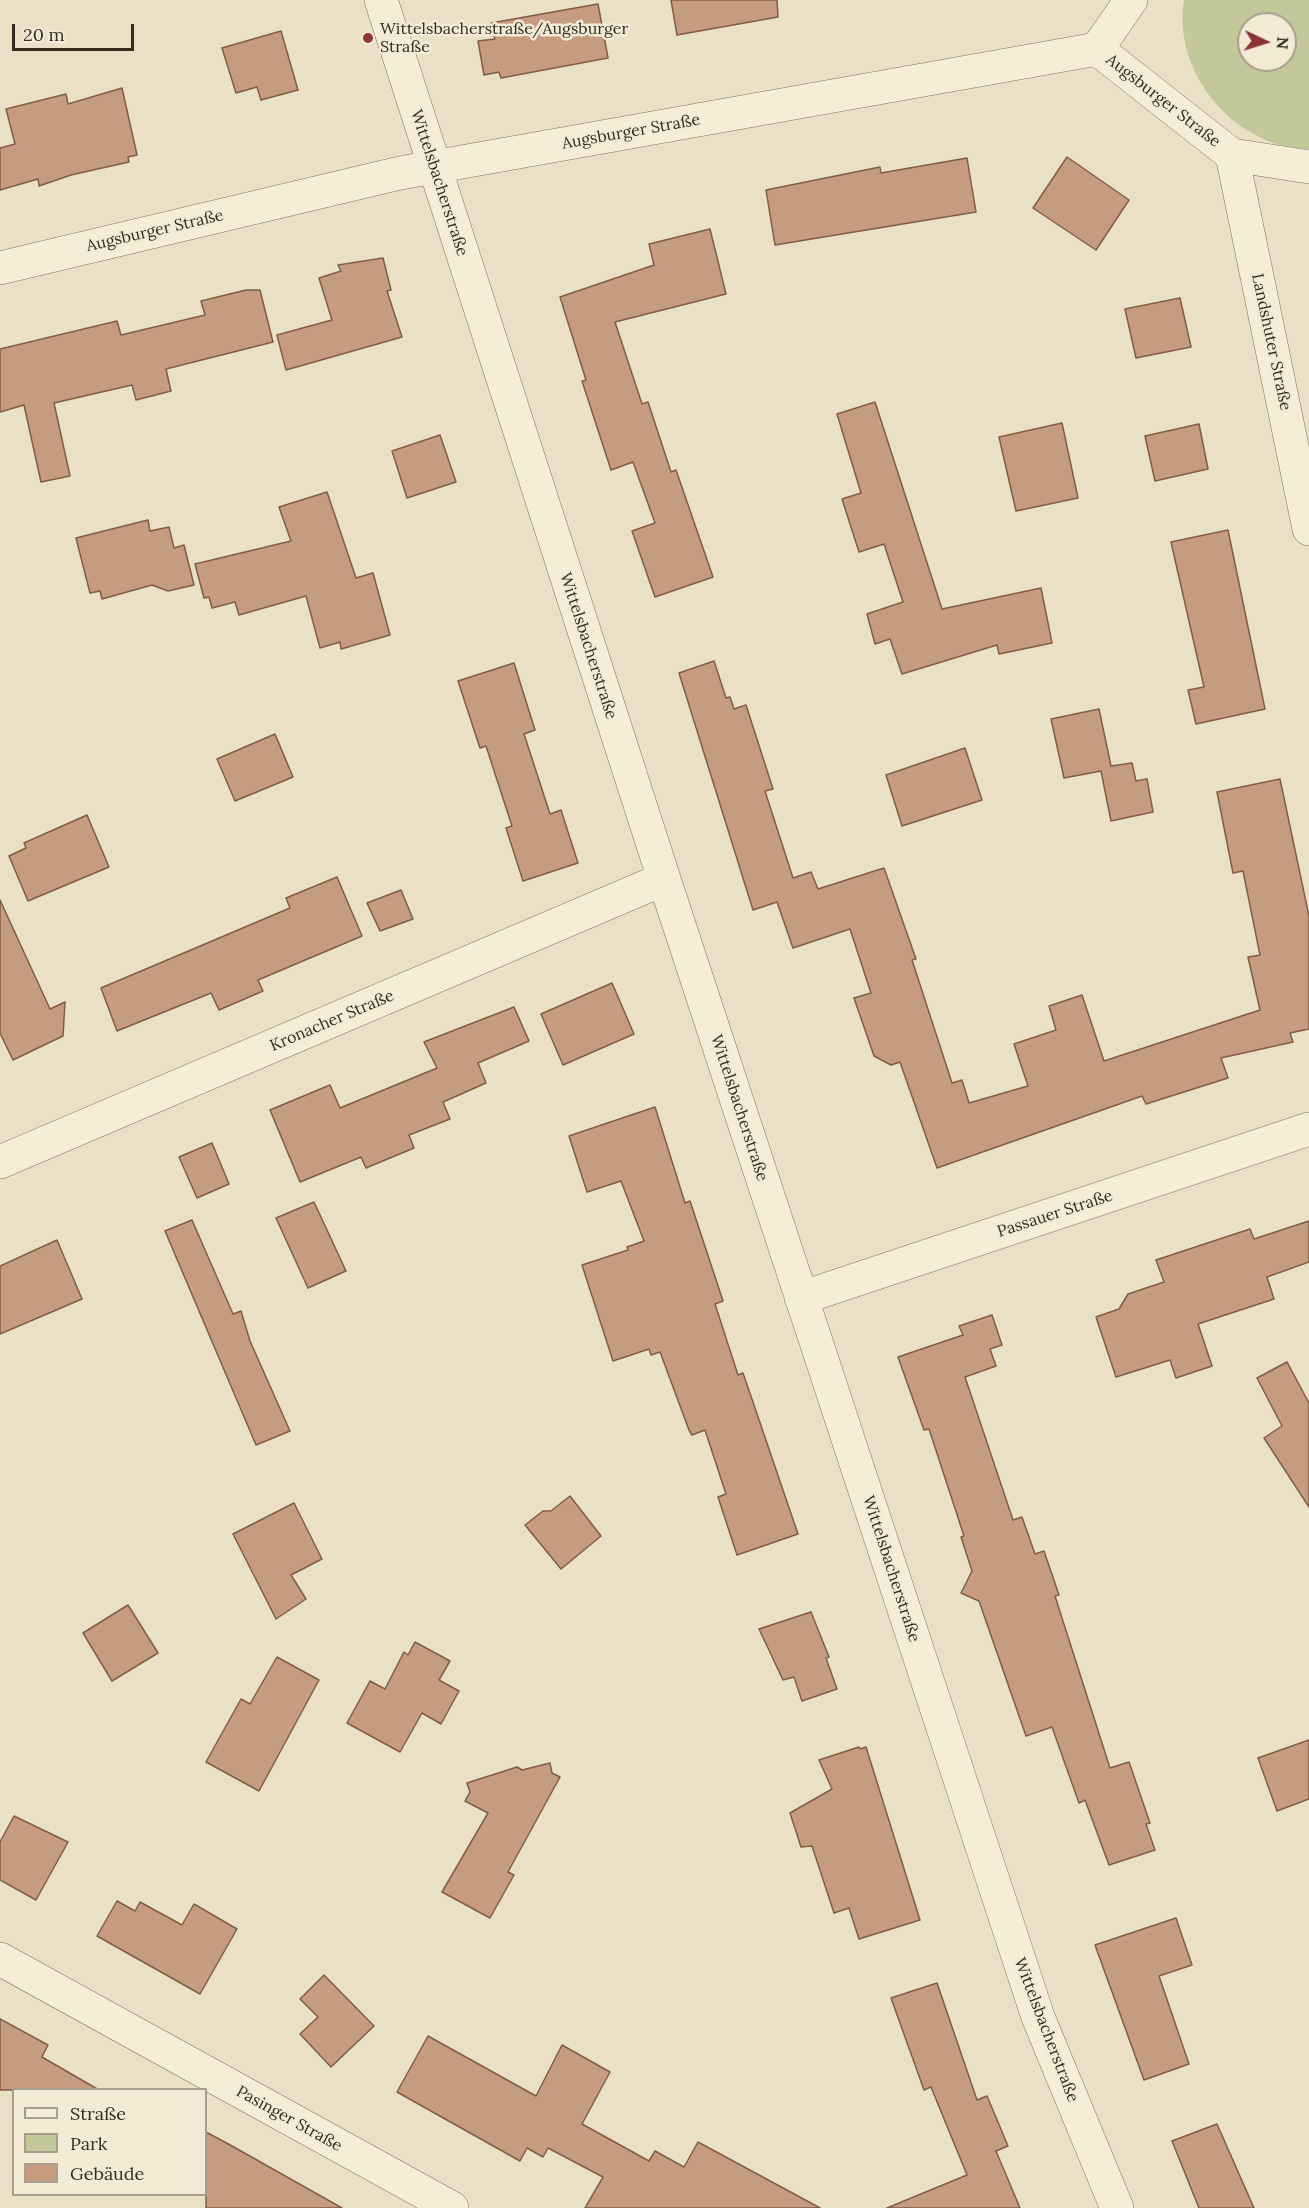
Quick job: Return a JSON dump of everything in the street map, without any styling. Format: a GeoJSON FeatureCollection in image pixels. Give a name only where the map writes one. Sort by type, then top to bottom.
{"type":"FeatureCollection","features":[{"type":"Feature","properties":{"kind":"street","name":"Wittelsbacherstraße"},"geometry":{"type":"LineString","coordinates":[[381,0],[664,879],[1038,2017],[1117,2208]]}},
{"type":"Feature","properties":{"kind":"street"},"geometry":{"type":"LineString","coordinates":[[1096,49],[1131,0]]}},
{"type":"Feature","properties":{"kind":"street","name":"Augsburger Straße"},"geometry":{"type":"LineString","coordinates":[[0,268],[399,173],[1096,49],[1232,155]]}},
{"type":"Feature","properties":{"kind":"street"},"geometry":{"type":"LineString","coordinates":[[1232,155],[1309,167]]}},
{"type":"Feature","properties":{"kind":"street","name":"Landshuter Straße"},"geometry":{"type":"LineString","coordinates":[[1232,155],[1309,529]]}},
{"type":"Feature","properties":{"kind":"street","name":"Kronacher Straße"},"geometry":{"type":"LineString","coordinates":[[0,1162],[664,879]]}},
{"type":"Feature","properties":{"kind":"street","name":"Passauer Straße"},"geometry":{"type":"LineString","coordinates":[[801,1298],[1309,1129]]}},
{"type":"Feature","properties":{"kind":"street","name":"Pasinger Straße"},"geometry":{"type":"LineString","coordinates":[[0,1959],[452,2208]]}},
{"type":"Feature","properties":{"kind":"green space"},"geometry":{"type":"Polygon","coordinates":[[[1184,0],[1309,0],[1309,149],[1282,145],[1257,136],[1234,121],[1214,101],[1199,79],[1188,54],[1183,27],[1184,0]]]}},
{"type":"Feature","properties":{"kind":"building"},"geometry":{"type":"Polygon","coordinates":[[[671,0],[777,0],[778,17],[677,35],[671,0]]]}},
{"type":"Feature","properties":{"kind":"building"},"geometry":{"type":"Polygon","coordinates":[[[598,4],[608,58],[501,78],[499,72],[484,75],[478,41],[495,39],[491,23],[598,4]]]}},
{"type":"Feature","properties":{"kind":"building"},"geometry":{"type":"Polygon","coordinates":[[[281,31],[298,90],[261,100],[257,87],[236,93],[222,48],[281,31]]]}},
{"type":"Feature","properties":{"kind":"building"},"geometry":{"type":"Polygon","coordinates":[[[122,88],[137,155],[128,157],[129,162],[71,175],[39,186],[38,179],[0,190],[0,148],[15,144],[6,109],[66,94],[68,104],[122,88]]]}},
{"type":"Feature","properties":{"kind":"building"},"geometry":{"type":"Polygon","coordinates":[[[1067,157],[1129,200],[1096,250],[1033,208],[1067,157]]]}},
{"type":"Feature","properties":{"kind":"building"},"geometry":{"type":"Polygon","coordinates":[[[967,158],[976,212],[775,245],[766,190],[880,167],[881,173],[967,158]]]}},
{"type":"Feature","properties":{"kind":"building"},"geometry":{"type":"Polygon","coordinates":[[[710,229],[726,294],[615,322],[642,404],[648,402],[671,472],[676,470],[713,577],[655,597],[632,531],[655,523],[633,462],[611,470],[582,381],[586,380],[560,297],[654,265],[649,244],[710,229]]]}},
{"type":"Feature","properties":{"kind":"building"},"geometry":{"type":"Polygon","coordinates":[[[383,258],[391,290],[387,291],[402,337],[286,370],[277,335],[332,320],[319,278],[341,271],[338,265],[383,258]]]}},
{"type":"Feature","properties":{"kind":"building"},"geometry":{"type":"Polygon","coordinates":[[[246,290],[260,290],[273,342],[166,369],[171,391],[136,400],[132,385],[54,403],[70,476],[41,482],[24,405],[0,412],[0,349],[117,321],[121,335],[205,315],[201,301],[246,290]]]}},
{"type":"Feature","properties":{"kind":"building"},"geometry":{"type":"Polygon","coordinates":[[[1180,298],[1191,347],[1136,358],[1125,309],[1180,298]]]}},
{"type":"Feature","properties":{"kind":"building"},"geometry":{"type":"Polygon","coordinates":[[[875,402],[942,609],[1041,588],[1052,643],[999,654],[997,645],[902,674],[890,639],[875,644],[867,614],[903,602],[884,544],[859,552],[842,499],[861,493],[837,414],[875,402]]]}},
{"type":"Feature","properties":{"kind":"building"},"geometry":{"type":"Polygon","coordinates":[[[1062,423],[1078,498],[1016,511],[999,437],[1062,423]]]}},
{"type":"Feature","properties":{"kind":"building"},"geometry":{"type":"Polygon","coordinates":[[[1199,424],[1208,469],[1155,481],[1145,436],[1199,424]]]}},
{"type":"Feature","properties":{"kind":"building"},"geometry":{"type":"Polygon","coordinates":[[[440,435],[456,482],[407,498],[392,451],[440,435]]]}},
{"type":"Feature","properties":{"kind":"building"},"geometry":{"type":"Polygon","coordinates":[[[327,492],[356,578],[373,573],[390,635],[341,649],[340,642],[320,648],[306,596],[239,615],[235,602],[212,608],[209,597],[204,598],[195,564],[291,541],[279,507],[327,492]]]}},
{"type":"Feature","properties":{"kind":"building"},"geometry":{"type":"Polygon","coordinates":[[[148,520],[150,531],[169,527],[174,548],[184,545],[194,585],[168,591],[152,585],[102,599],[100,591],[90,593],[76,538],[148,520]]]}},
{"type":"Feature","properties":{"kind":"building"},"geometry":{"type":"Polygon","coordinates":[[[1228,530],[1265,709],[1196,724],[1188,690],[1204,687],[1171,542],[1228,530]]]}},
{"type":"Feature","properties":{"kind":"building"},"geometry":{"type":"Polygon","coordinates":[[[714,661],[726,698],[730,697],[734,709],[746,705],[773,789],[765,791],[793,878],[811,872],[818,889],[884,868],[916,959],[912,960],[952,1083],[962,1080],[969,1103],[1028,1086],[1014,1044],[1056,1030],[1049,1006],[1082,995],[1104,1061],[1260,1010],[1248,957],[1260,955],[1243,871],[1233,873],[1217,792],[1280,779],[1309,916],[1309,1029],[1290,1033],[1293,1042],[1221,1058],[1228,1078],[1146,1104],[1142,1096],[937,1168],[900,1062],[891,1065],[874,1056],[854,998],[871,993],[850,929],[793,948],[777,902],[753,910],[679,673],[714,661]]]}},
{"type":"Feature","properties":{"kind":"building"},"geometry":{"type":"Polygon","coordinates":[[[514,663],[535,730],[524,734],[550,814],[561,810],[578,863],[523,881],[506,828],[512,826],[486,746],[480,748],[458,681],[514,663]]]}},
{"type":"Feature","properties":{"kind":"building"},"geometry":{"type":"Polygon","coordinates":[[[1099,709],[1111,766],[1132,763],[1136,781],[1147,779],[1153,812],[1111,821],[1101,771],[1064,778],[1051,719],[1099,709]]]}},
{"type":"Feature","properties":{"kind":"building"},"geometry":{"type":"Polygon","coordinates":[[[275,734],[293,777],[235,801],[217,759],[275,734]]]}},
{"type":"Feature","properties":{"kind":"building"},"geometry":{"type":"Polygon","coordinates":[[[965,748],[982,800],[902,826],[886,775],[965,748]]]}},
{"type":"Feature","properties":{"kind":"building"},"geometry":{"type":"Polygon","coordinates":[[[87,815],[109,867],[28,901],[9,856],[26,848],[24,843],[87,815]]]}},
{"type":"Feature","properties":{"kind":"building"},"geometry":{"type":"Polygon","coordinates":[[[337,877],[362,936],[258,980],[263,991],[219,1010],[211,993],[117,1031],[101,988],[290,908],[286,898],[337,877]]]}},
{"type":"Feature","properties":{"kind":"building"},"geometry":{"type":"Polygon","coordinates":[[[401,890],[413,919],[380,931],[367,903],[401,890]]]}},
{"type":"Feature","properties":{"kind":"building"},"geometry":{"type":"Polygon","coordinates":[[[0,900],[50,1009],[65,1002],[63,1036],[13,1060],[0,1033],[0,900]]]}},
{"type":"Feature","properties":{"kind":"building"},"geometry":{"type":"Polygon","coordinates":[[[612,983],[634,1034],[563,1065],[541,1014],[612,983]]]}},
{"type":"Feature","properties":{"kind":"building"},"geometry":{"type":"Polygon","coordinates":[[[514,1007],[529,1041],[478,1063],[486,1083],[443,1102],[450,1119],[409,1135],[414,1148],[366,1168],[361,1157],[300,1182],[270,1110],[330,1085],[340,1108],[437,1068],[424,1042],[514,1007]]]}},
{"type":"Feature","properties":{"kind":"building"},"geometry":{"type":"Polygon","coordinates":[[[655,1107],[685,1203],[690,1201],[723,1301],[715,1304],[738,1375],[743,1373],[798,1534],[737,1555],[718,1497],[726,1494],[705,1430],[692,1435],[689,1430],[660,1352],[651,1355],[649,1349],[613,1361],[582,1265],[628,1250],[627,1247],[644,1241],[621,1181],[587,1192],[569,1136],[655,1107]]]}},
{"type":"Feature","properties":{"kind":"building"},"geometry":{"type":"Polygon","coordinates":[[[212,1143],[229,1184],[197,1198],[179,1157],[212,1143]]]}},
{"type":"Feature","properties":{"kind":"building"},"geometry":{"type":"Polygon","coordinates":[[[314,1202],[346,1271],[308,1288],[276,1218],[314,1202]]]}},
{"type":"Feature","properties":{"kind":"building"},"geometry":{"type":"Polygon","coordinates":[[[192,1220],[233,1314],[241,1311],[250,1341],[290,1431],[256,1445],[165,1231],[192,1220]]]}},
{"type":"Feature","properties":{"kind":"building"},"geometry":{"type":"Polygon","coordinates":[[[1309,1221],[1309,1262],[1267,1277],[1274,1299],[1198,1324],[1212,1366],[1176,1378],[1170,1360],[1116,1377],[1096,1317],[1119,1309],[1128,1294],[1164,1282],[1156,1260],[1250,1229],[1254,1239],[1309,1221]]]}},
{"type":"Feature","properties":{"kind":"building"},"geometry":{"type":"Polygon","coordinates":[[[57,1240],[82,1299],[0,1334],[0,1266],[57,1240]]]}},
{"type":"Feature","properties":{"kind":"building"},"geometry":{"type":"Polygon","coordinates":[[[992,1315],[1002,1345],[990,1349],[996,1366],[965,1377],[1013,1520],[1022,1517],[1035,1554],[1044,1551],[1059,1595],[1055,1596],[1110,1768],[1129,1762],[1150,1823],[1146,1824],[1155,1850],[1109,1865],[1085,1800],[1079,1803],[1052,1727],[1026,1736],[979,1601],[961,1593],[972,1571],[961,1537],[964,1536],[929,1429],[924,1430],[898,1357],[963,1335],[959,1326],[992,1315]]]}},
{"type":"Feature","properties":{"kind":"building"},"geometry":{"type":"Polygon","coordinates":[[[1287,1362],[1309,1403],[1309,1507],[1264,1438],[1282,1426],[1257,1378],[1287,1362]]]}},
{"type":"Feature","properties":{"kind":"building"},"geometry":{"type":"Polygon","coordinates":[[[570,1496],[601,1536],[561,1569],[525,1525],[543,1511],[551,1511],[570,1496]]]}},
{"type":"Feature","properties":{"kind":"building"},"geometry":{"type":"Polygon","coordinates":[[[294,1503],[322,1559],[291,1575],[306,1599],[276,1619],[233,1534],[294,1503]]]}},
{"type":"Feature","properties":{"kind":"building"},"geometry":{"type":"Polygon","coordinates":[[[128,1605],[158,1653],[112,1681],[83,1633],[128,1605]]]}},
{"type":"Feature","properties":{"kind":"building"},"geometry":{"type":"Polygon","coordinates":[[[811,1612],[829,1657],[826,1658],[837,1689],[802,1701],[794,1677],[783,1680],[759,1629],[811,1612]]]}},
{"type":"Feature","properties":{"kind":"building"},"geometry":{"type":"Polygon","coordinates":[[[415,1642],[450,1661],[439,1680],[459,1691],[441,1724],[422,1713],[400,1752],[347,1723],[370,1681],[385,1689],[404,1652],[408,1655],[415,1642]]]}},
{"type":"Feature","properties":{"kind":"building"},"geometry":{"type":"Polygon","coordinates":[[[277,1657],[319,1680],[259,1791],[206,1762],[241,1699],[250,1704],[277,1657]]]}},
{"type":"Feature","properties":{"kind":"building"},"geometry":{"type":"Polygon","coordinates":[[[1309,1740],[1309,1799],[1277,1811],[1258,1758],[1309,1740]]]}},
{"type":"Feature","properties":{"kind":"building"},"geometry":{"type":"Polygon","coordinates":[[[859,1747],[860,1749],[866,1747],[920,1920],[859,1939],[849,1908],[834,1913],[812,1846],[801,1847],[790,1813],[832,1789],[819,1760],[859,1747]]]}},
{"type":"Feature","properties":{"kind":"building"},"geometry":{"type":"Polygon","coordinates":[[[550,1763],[552,1773],[560,1777],[508,1872],[514,1875],[490,1918],[442,1892],[488,1813],[465,1801],[470,1792],[467,1783],[517,1767],[522,1770],[550,1763]]]}},
{"type":"Feature","properties":{"kind":"building"},"geometry":{"type":"Polygon","coordinates":[[[14,1816],[68,1842],[36,1900],[0,1880],[0,1842],[14,1816]]]}},
{"type":"Feature","properties":{"kind":"building"},"geometry":{"type":"Polygon","coordinates":[[[117,1901],[135,1911],[140,1902],[182,1925],[194,1904],[237,1929],[200,1994],[97,1936],[117,1901]]]}},
{"type":"Feature","properties":{"kind":"building"},"geometry":{"type":"Polygon","coordinates":[[[1176,1918],[1192,1965],[1159,1976],[1189,2064],[1144,2080],[1095,1945],[1176,1918]]]}},
{"type":"Feature","properties":{"kind":"building"},"geometry":{"type":"Polygon","coordinates":[[[324,1975],[374,2026],[331,2067],[300,2034],[318,2017],[300,1999],[324,1975]]]}},
{"type":"Feature","properties":{"kind":"building"},"geometry":{"type":"Polygon","coordinates":[[[937,1983],[977,2100],[987,2096],[1008,2146],[996,2151],[1020,2208],[887,2208],[967,2175],[931,2087],[924,2090],[891,1998],[937,1983]]]}},
{"type":"Feature","properties":{"kind":"building"},"geometry":{"type":"Polygon","coordinates":[[[0,2019],[48,2045],[42,2057],[96,2088],[12,2088],[12,2090],[0,2090],[0,2019]]]}},
{"type":"Feature","properties":{"kind":"building"},"geometry":{"type":"Polygon","coordinates":[[[428,2036],[536,2096],[562,2045],[610,2072],[582,2124],[649,2161],[655,2151],[684,2167],[698,2142],[820,2208],[585,2208],[603,2177],[548,2148],[543,2157],[527,2148],[520,2161],[397,2092],[428,2036]]]}},
{"type":"Feature","properties":{"kind":"building"},"geometry":{"type":"Polygon","coordinates":[[[1217,2124],[1254,2208],[1199,2208],[1172,2141],[1217,2124]]]}},
{"type":"Feature","properties":{"kind":"building"},"geometry":{"type":"Polygon","coordinates":[[[207,2133],[342,2208],[206,2208],[207,2133]]]}},
{"type":"Feature","properties":{"kind":"place","name":"Wittelsbacherstraße/Augsburger Straße"},"geometry":{"type":"Point","coordinates":[368,38]}}]}
